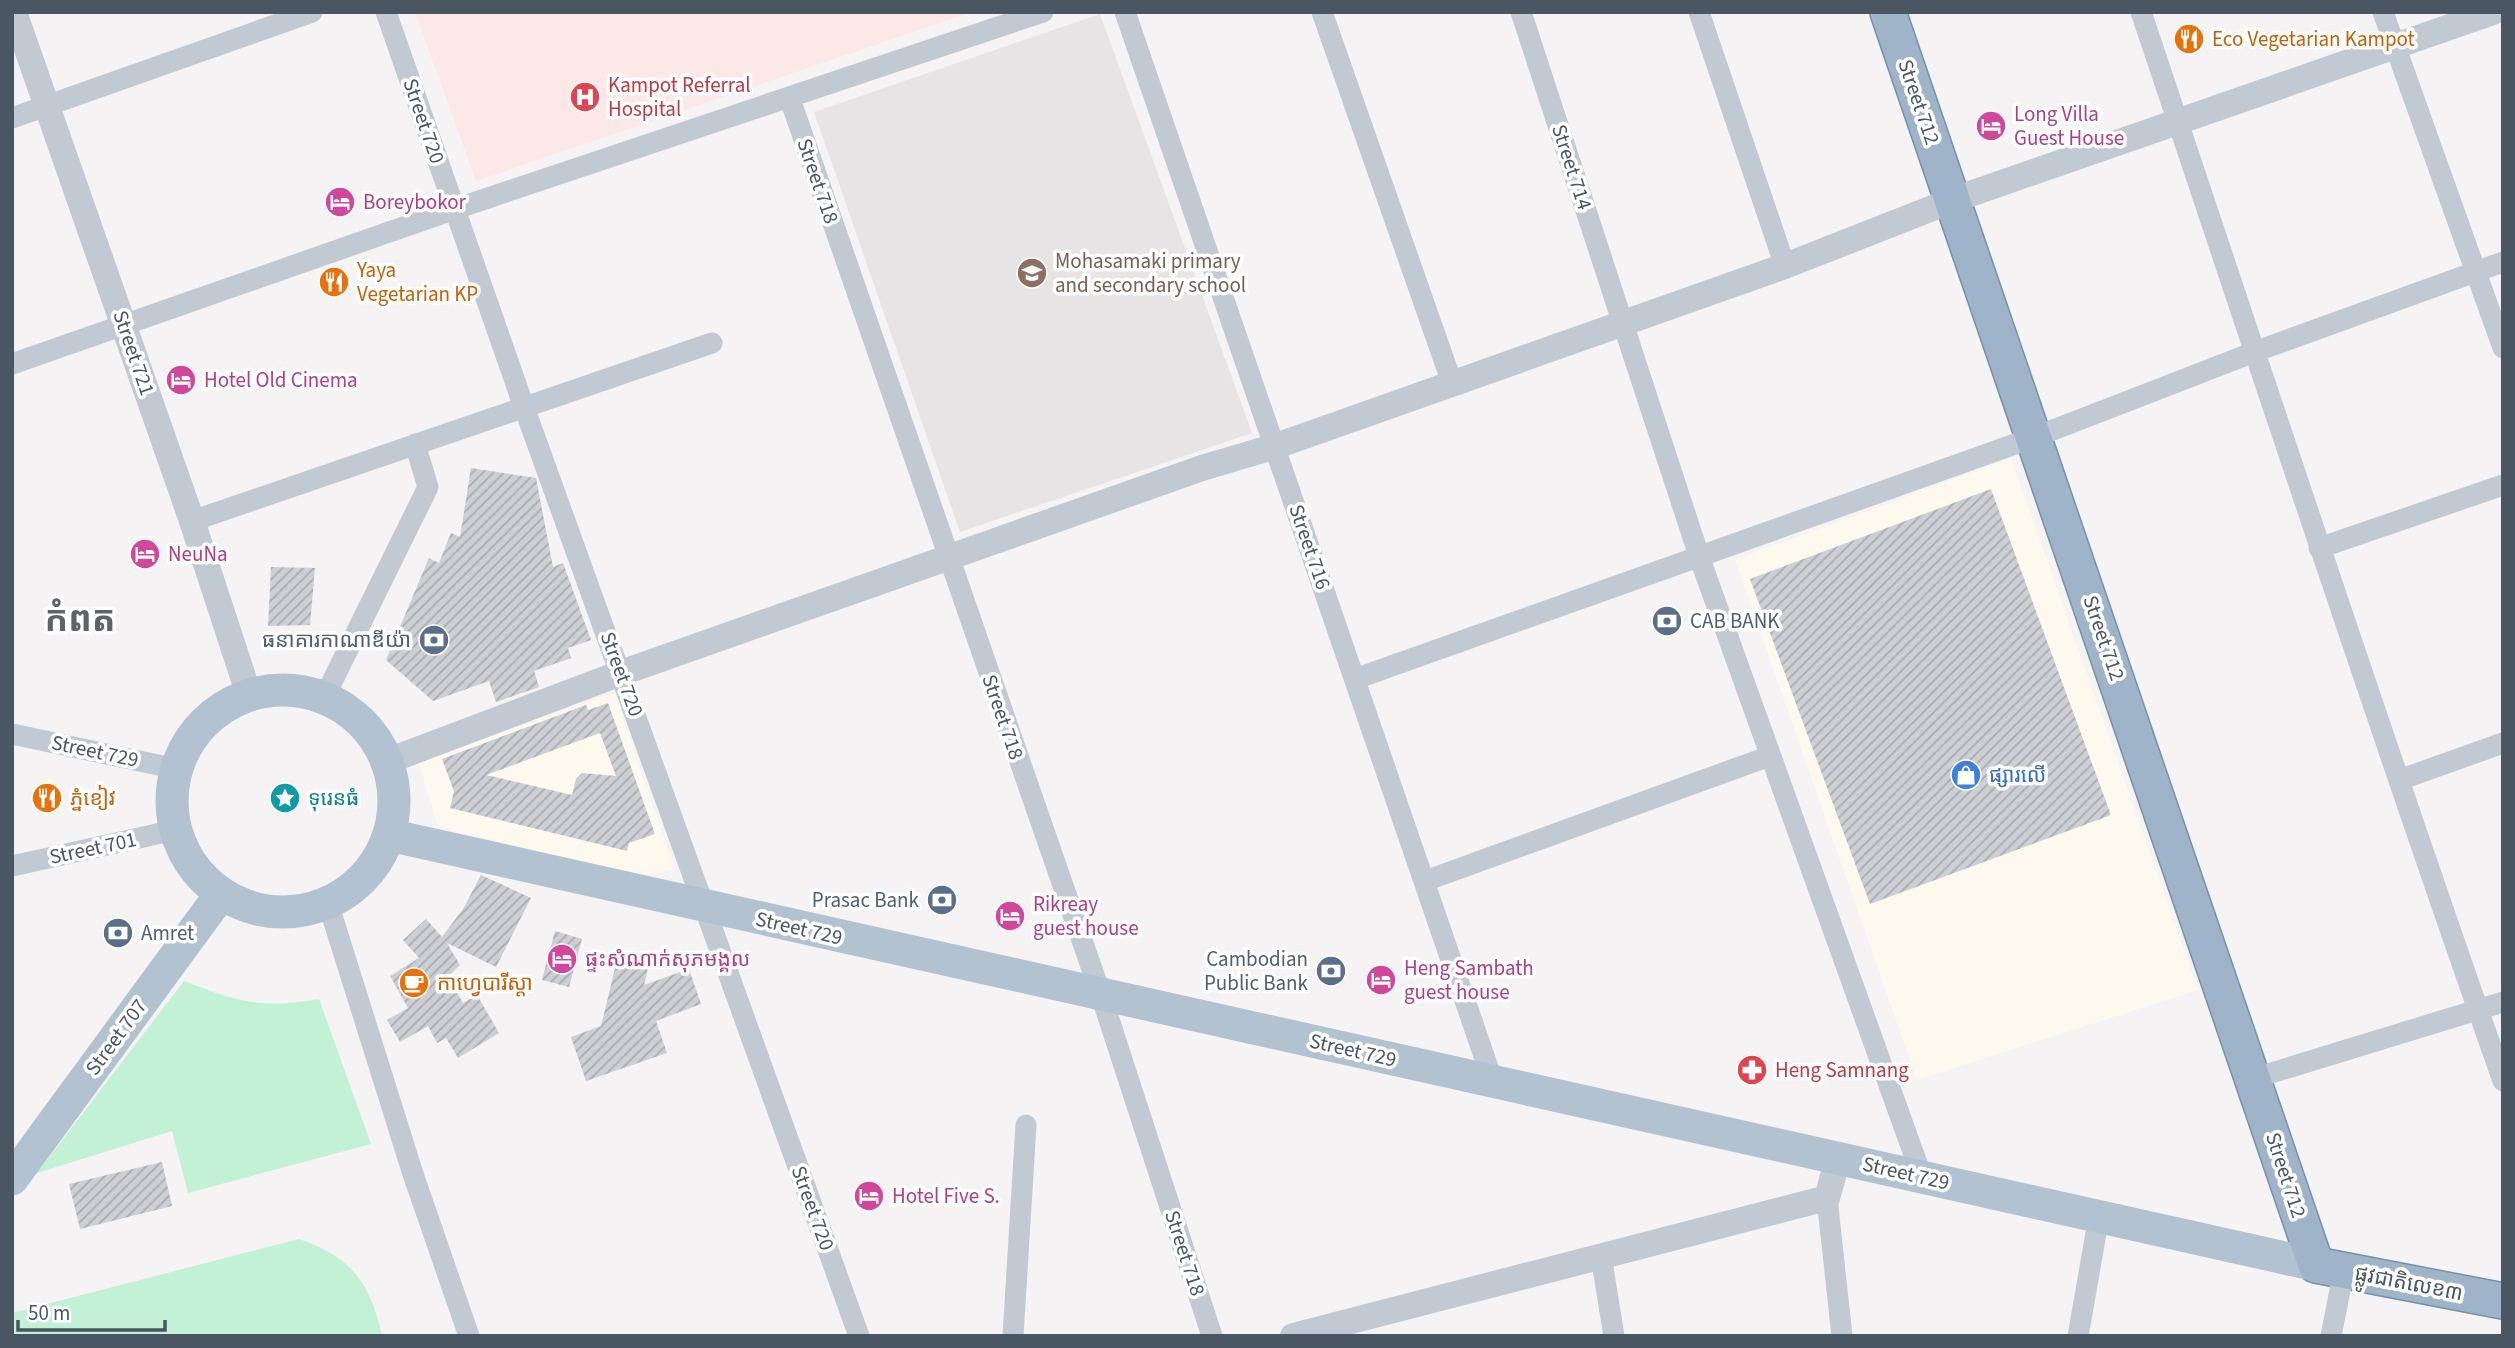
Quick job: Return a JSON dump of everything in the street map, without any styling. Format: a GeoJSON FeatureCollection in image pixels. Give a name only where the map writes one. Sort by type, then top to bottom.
{"type":"FeatureCollection","features":[{"type":"Feature","properties":{"kind":"highway","name":"Street 712"},"geometry":{"type":"LineString","coordinates":[[1888,12],[2255,1078],[2330,1267]]}},
{"type":"Feature","properties":{"kind":"highway","name":"ផ្លូវជាតិលេខ៣"},"geometry":{"type":"LineString","coordinates":[[2330,1267],[2503,1301]]}},
{"type":"Feature","properties":{"kind":"main road"},"geometry":{"type":"LineString","coordinates":[[290,690],[324,698],[354,715],[378,743],[388,761],[394,799],[389,835],[382,855],[365,876],[328,903],[300,912],[268,912],[239,904],[220,894],[196,870],[175,830],[172,800],[177,769],[197,731],[224,707],[248,695],[290,690]]}},
{"type":"Feature","properties":{"kind":"main road","name":"Street 729"},"geometry":{"type":"LineString","coordinates":[[389,835],[2330,1267]]}},
{"type":"Feature","properties":{"kind":"main road","name":"Street 707"},"geometry":{"type":"LineString","coordinates":[[12,1179],[220,894]]}},
{"type":"Feature","properties":{"kind":"street","name":"Street 721"},"geometry":{"type":"LineString","coordinates":[[14,12],[192,521],[248,695]]}},
{"type":"Feature","properties":{"kind":"street"},"geometry":{"type":"LineString","coordinates":[[12,118],[312,12]]}},
{"type":"Feature","properties":{"kind":"street","name":"Street 720"},"geometry":{"type":"LineString","coordinates":[[386,12],[524,407],[859,1336]]}},
{"type":"Feature","properties":{"kind":"street"},"geometry":{"type":"LineString","coordinates":[[12,364],[455,209],[790,99],[1043,12]]}},
{"type":"Feature","properties":{"kind":"street","name":"Street 716"},"geometry":{"type":"LineString","coordinates":[[1125,12],[1493,1082]]}},
{"type":"Feature","properties":{"kind":"street"},"geometry":{"type":"LineString","coordinates":[[1322,12],[1452,383]]}},
{"type":"Feature","properties":{"kind":"street","name":"Street 714"},"geometry":{"type":"LineString","coordinates":[[1521,12],[1700,559],[1922,1177]]}},
{"type":"Feature","properties":{"kind":"street"},"geometry":{"type":"LineString","coordinates":[[1699,12],[1785,266]]}},
{"type":"Feature","properties":{"kind":"street"},"geometry":{"type":"LineString","coordinates":[[2141,12],[2257,351],[2319,548],[2503,1081]]}},
{"type":"Feature","properties":{"kind":"street"},"geometry":{"type":"LineString","coordinates":[[2383,12],[2503,348]]}},
{"type":"Feature","properties":{"kind":"street"},"geometry":{"type":"LineString","coordinates":[[388,761],[621,673],[1276,446],[1785,266],[1952,200],[2396,48],[2493,12]]}},
{"type":"Feature","properties":{"kind":"street","name":"Street 718"},"geometry":{"type":"LineString","coordinates":[[790,99],[947,558],[1101,995],[1212,1336]]}},
{"type":"Feature","properties":{"kind":"street"},"geometry":{"type":"LineString","coordinates":[[1355,679],[1700,559],[2503,262]]}},
{"type":"Feature","properties":{"kind":"street"},"geometry":{"type":"LineString","coordinates":[[192,521],[712,343]]}},
{"type":"Feature","properties":{"kind":"street"},"geometry":{"type":"LineString","coordinates":[[324,698],[428,487],[415,444]]}},
{"type":"Feature","properties":{"kind":"street"},"geometry":{"type":"LineString","coordinates":[[2319,548],[2503,485]]}},
{"type":"Feature","properties":{"kind":"street","name":"Street 729"},"geometry":{"type":"LineString","coordinates":[[12,734],[177,769]]}},
{"type":"Feature","properties":{"kind":"street"},"geometry":{"type":"LineString","coordinates":[[2399,780],[2503,743]]}},
{"type":"Feature","properties":{"kind":"street"},"geometry":{"type":"LineString","coordinates":[[1425,881],[1770,756]]}},
{"type":"Feature","properties":{"kind":"street","name":"Street 701"},"geometry":{"type":"LineString","coordinates":[[12,866],[175,830]]}},
{"type":"Feature","properties":{"kind":"street"},"geometry":{"type":"LineString","coordinates":[[328,903],[410,1164],[469,1336]]}},
{"type":"Feature","properties":{"kind":"street"},"geometry":{"type":"LineString","coordinates":[[2255,1078],[2503,1002]]}},
{"type":"Feature","properties":{"kind":"street"},"geometry":{"type":"LineString","coordinates":[[1013,1336],[1026,1125]]}},
{"type":"Feature","properties":{"kind":"street"},"geometry":{"type":"LineString","coordinates":[[1838,1158],[1827,1198],[1842,1336]]}},
{"type":"Feature","properties":{"kind":"street"},"geometry":{"type":"LineString","coordinates":[[1293,1336],[1827,1198]]}},
{"type":"Feature","properties":{"kind":"street"},"geometry":{"type":"LineString","coordinates":[[2078,1336],[2099,1216]]}},
{"type":"Feature","properties":{"kind":"street"},"geometry":{"type":"LineString","coordinates":[[1601,1256],[1614,1336]]}},
{"type":"Feature","properties":{"kind":"street"},"geometry":{"type":"LineString","coordinates":[[2330,1267],[2331,1336]]}},
{"type":"Feature","properties":{"kind":"shaded area","name":"Kampot Referral Hospital"},"geometry":{"type":"Polygon","coordinates":[[[415,12],[972,12],[476,181],[415,12]]]}},
{"type":"Feature","properties":{"kind":"shaded area","name":"Mohasamaki primary and secondary school"},"geometry":{"type":"Polygon","coordinates":[[[1100,14],[1252,433],[960,532],[814,112],[1100,14]]]}},
{"type":"Feature","properties":{"kind":"shaded area","name":"ផ្សារលើ"},"geometry":{"type":"Polygon","coordinates":[[[2011,458],[2198,990],[1917,1080],[1735,560],[2011,458]]]}},
{"type":"Feature","properties":{"kind":"shaded area"},"geometry":{"type":"Polygon","coordinates":[[[614,693],[673,863],[672,871],[639,875],[452,830],[437,824],[419,763],[614,693]]]}},
{"type":"Feature","properties":{"kind":"green space"},"geometry":{"type":"Polygon","coordinates":[[[184,981],[250,1002],[281,1003],[319,999],[371,1144],[188,1193],[172,1131],[37,1173],[184,981]]]}},
{"type":"Feature","properties":{"kind":"green space"},"geometry":{"type":"Polygon","coordinates":[[[299,1239],[332,1254],[356,1274],[371,1301],[382,1336],[12,1336],[12,1313],[299,1239]]]}},
{"type":"Feature","properties":{"kind":"building"},"geometry":{"type":"Polygon","coordinates":[[[471,468],[536,478],[553,567],[563,563],[591,640],[568,648],[571,658],[534,671],[539,687],[496,702],[489,681],[433,701],[386,660],[429,558],[439,563],[451,533],[460,537],[471,468]]]}},
{"type":"Feature","properties":{"kind":"building"},"geometry":{"type":"Polygon","coordinates":[[[1991,489],[2111,815],[1870,904],[1750,579],[1991,489]]]}},
{"type":"Feature","properties":{"kind":"building"},"geometry":{"type":"Polygon","coordinates":[[[271,567],[315,568],[310,625],[268,626],[271,567]]]}},
{"type":"Feature","properties":{"kind":"building"},"geometry":{"type":"Polygon","coordinates":[[[608,703],[655,834],[629,843],[627,851],[450,808],[454,791],[442,759],[586,705],[588,710],[608,703]],[[600,733],[486,775],[572,795],[576,779],[582,773],[616,776],[600,733]]]}},
{"type":"Feature","properties":{"kind":"building"},"geometry":{"type":"Polygon","coordinates":[[[481,875],[531,898],[496,967],[447,943],[460,965],[448,977],[463,1003],[477,995],[499,1033],[458,1058],[446,1038],[437,1043],[428,1026],[400,1042],[387,1020],[408,1008],[390,976],[419,958],[403,940],[426,919],[442,937],[463,909],[481,875]]]}},
{"type":"Feature","properties":{"kind":"building","name":"ផ្ទះសំណាក់សុភមង្គល"},"geometry":{"type":"Polygon","coordinates":[[[555,931],[582,939],[569,987],[542,980],[555,931]]]}},
{"type":"Feature","properties":{"kind":"building"},"geometry":{"type":"Polygon","coordinates":[[[618,956],[649,964],[644,985],[689,969],[701,1004],[656,1021],[667,1053],[586,1081],[571,1037],[601,1026],[618,956]]]}},
{"type":"Feature","properties":{"kind":"building"},"geometry":{"type":"Polygon","coordinates":[[[162,1162],[172,1206],[80,1229],[69,1184],[162,1162]]]}},
{"type":"Feature","properties":{"kind":"place","name":"Eco Vegetarian Kampot"},"geometry":{"type":"Point","coordinates":[2189,39]}},
{"type":"Feature","properties":{"kind":"place","name":"Kampot Referral Hospital"},"geometry":{"type":"Point","coordinates":[585,97]}},
{"type":"Feature","properties":{"kind":"place","name":"Long Villa Guest House"},"geometry":{"type":"Point","coordinates":[1991,126]}},
{"type":"Feature","properties":{"kind":"place","name":"Boreybokor"},"geometry":{"type":"Point","coordinates":[340,202]}},
{"type":"Feature","properties":{"kind":"place","name":"Mohasamaki primary and secondary school"},"geometry":{"type":"Point","coordinates":[1032,273]}},
{"type":"Feature","properties":{"kind":"place","name":"Yaya Vegetarian KP"},"geometry":{"type":"Point","coordinates":[334,282]}},
{"type":"Feature","properties":{"kind":"place","name":"Hotel Old Cinema"},"geometry":{"type":"Point","coordinates":[181,380]}},
{"type":"Feature","properties":{"kind":"place","name":"NeuNa"},"geometry":{"type":"Point","coordinates":[145,554]}},
{"type":"Feature","properties":{"kind":"place","name":"CAB BANK"},"geometry":{"type":"Point","coordinates":[1667,621]}},
{"type":"Feature","properties":{"kind":"place","name":"ធនាគារកាណាឌីយ៉ា"},"geometry":{"type":"Point","coordinates":[434,640]}},
{"type":"Feature","properties":{"kind":"place","name":"ផ្សារលើ"},"geometry":{"type":"Point","coordinates":[1966,775]}},
{"type":"Feature","properties":{"kind":"place","name":"ភ្នំខៀវ"},"geometry":{"type":"Point","coordinates":[47,798]}},
{"type":"Feature","properties":{"kind":"place","name":"ទុរេនធំ"},"geometry":{"type":"Point","coordinates":[285,798]}},
{"type":"Feature","properties":{"kind":"place","name":"Prasac Bank"},"geometry":{"type":"Point","coordinates":[942,900]}},
{"type":"Feature","properties":{"kind":"place","name":"Rikreay guest house"},"geometry":{"type":"Point","coordinates":[1010,916]}},
{"type":"Feature","properties":{"kind":"place","name":"Amret"},"geometry":{"type":"Point","coordinates":[118,933]}},
{"type":"Feature","properties":{"kind":"place","name":"ផ្ទះសំណាក់សុភមង្គល"},"geometry":{"type":"Point","coordinates":[562,959]}},
{"type":"Feature","properties":{"kind":"place","name":"Cambodian Public Bank"},"geometry":{"type":"Point","coordinates":[1331,971]}},
{"type":"Feature","properties":{"kind":"place","name":"Heng Sambath guest house"},"geometry":{"type":"Point","coordinates":[1381,980]}},
{"type":"Feature","properties":{"kind":"place","name":"កាហ្វេបារីស្តា"},"geometry":{"type":"Point","coordinates":[414,983]}},
{"type":"Feature","properties":{"kind":"place","name":"Heng Samnang"},"geometry":{"type":"Point","coordinates":[1752,1070]}},
{"type":"Feature","properties":{"kind":"place","name":"Hotel Five S."},"geometry":{"type":"Point","coordinates":[869,1196]}},
{"type":"Feature","properties":{"kind":"district","name":"កំពត"},"geometry":{"type":"Point","coordinates":[80,619]}}]}
